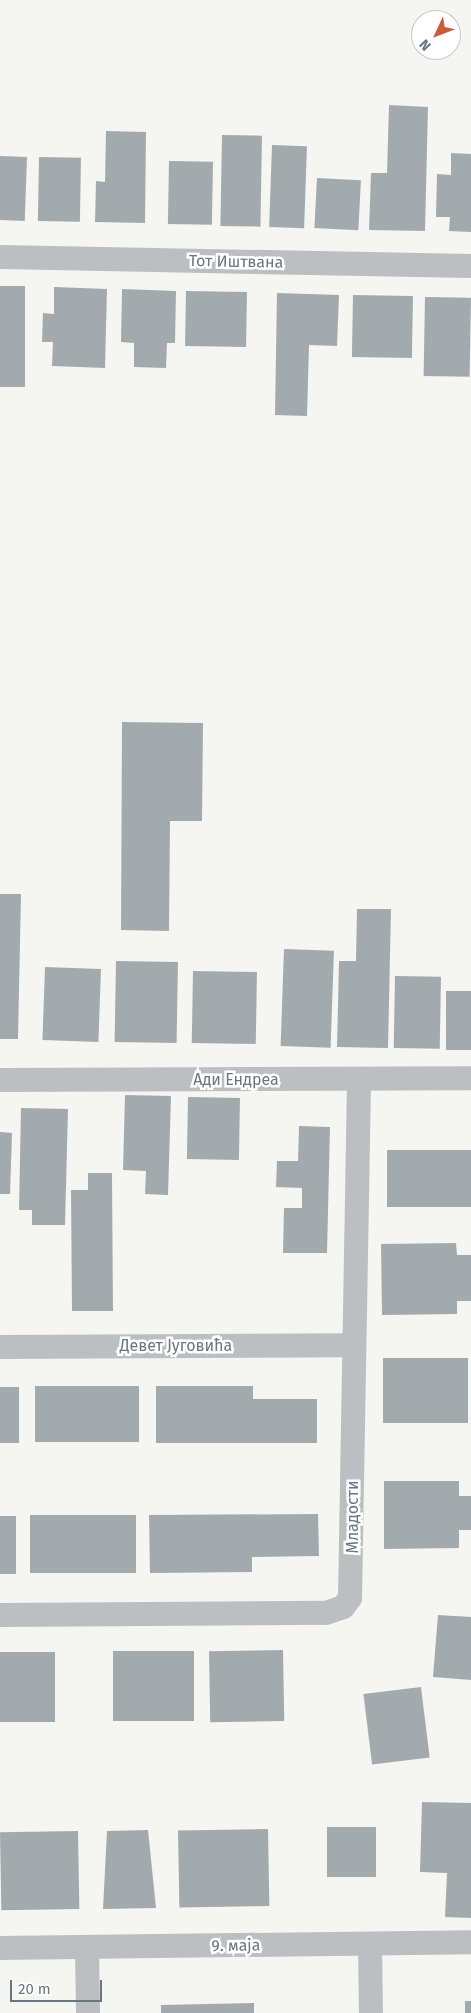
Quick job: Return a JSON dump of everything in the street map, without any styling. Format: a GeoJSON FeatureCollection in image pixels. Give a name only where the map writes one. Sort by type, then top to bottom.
{"type":"FeatureCollection","features":[{"type":"Feature","properties":{"kind":"street","name":"Тот Иштвана"},"geometry":{"type":"LineString","coordinates":[[0,257],[471,266]]}},
{"type":"Feature","properties":{"kind":"street","name":"Ади Ендреа"},"geometry":{"type":"LineString","coordinates":[[0,1080],[359,1080],[471,1078]]}},
{"type":"Feature","properties":{"kind":"street","name":"Младости"},"geometry":{"type":"LineString","coordinates":[[0,1615],[326,1613],[343,1607],[353,1590],[351,1345],[359,1080]]}},
{"type":"Feature","properties":{"kind":"street","name":"Девет Југовића"},"geometry":{"type":"LineString","coordinates":[[0,1346],[351,1345]]}},
{"type":"Feature","properties":{"kind":"street","name":"9. маја"},"geometry":{"type":"LineString","coordinates":[[0,1948],[471,1942]]}},
{"type":"Feature","properties":{"kind":"street"},"geometry":{"type":"LineString","coordinates":[[370,1944],[371,2013]]}},
{"type":"Feature","properties":{"kind":"street"},"geometry":{"type":"LineString","coordinates":[[87,1948],[88,2013]]}},
{"type":"Feature","properties":{"kind":"building"},"geometry":{"type":"Polygon","coordinates":[[[389,105],[428,107],[425,231],[369,230],[371,173],[387,173],[389,105]]]}},
{"type":"Feature","properties":{"kind":"building"},"geometry":{"type":"Polygon","coordinates":[[[106,131],[146,132],[145,223],[95,222],[96,181],[105,182],[106,131]]]}},
{"type":"Feature","properties":{"kind":"building"},"geometry":{"type":"Polygon","coordinates":[[[222,135],[262,136],[260,227],[220,226],[222,135]]]}},
{"type":"Feature","properties":{"kind":"building"},"geometry":{"type":"Polygon","coordinates":[[[272,145],[307,146],[304,228],[269,227],[272,145]]]}},
{"type":"Feature","properties":{"kind":"building"},"geometry":{"type":"Polygon","coordinates":[[[451,153],[471,154],[471,232],[449,231],[450,217],[436,217],[437,174],[451,175],[451,153]]]}},
{"type":"Feature","properties":{"kind":"building"},"geometry":{"type":"Polygon","coordinates":[[[0,156],[27,157],[25,221],[0,220],[0,156]]]}},
{"type":"Feature","properties":{"kind":"building"},"geometry":{"type":"Polygon","coordinates":[[[39,157],[81,158],[80,222],[38,221],[39,157]]]}},
{"type":"Feature","properties":{"kind":"building"},"geometry":{"type":"Polygon","coordinates":[[[169,161],[213,162],[212,225],[168,224],[169,161]]]}},
{"type":"Feature","properties":{"kind":"building"},"geometry":{"type":"Polygon","coordinates":[[[317,178],[361,180],[358,230],[314,228],[317,178]]]}},
{"type":"Feature","properties":{"kind":"building"},"geometry":{"type":"Polygon","coordinates":[[[0,286],[25,286],[25,387],[0,387],[0,286]]]}},
{"type":"Feature","properties":{"kind":"building"},"geometry":{"type":"Polygon","coordinates":[[[54,287],[107,289],[105,368],[52,366],[53,342],[42,342],[43,313],[54,314],[54,287]]]}},
{"type":"Feature","properties":{"kind":"building"},"geometry":{"type":"Polygon","coordinates":[[[122,289],[176,291],[175,343],[167,343],[166,368],[134,367],[134,343],[121,342],[122,289]]]}},
{"type":"Feature","properties":{"kind":"building"},"geometry":{"type":"Polygon","coordinates":[[[186,291],[247,292],[246,347],[185,346],[186,291]]]}},
{"type":"Feature","properties":{"kind":"building"},"geometry":{"type":"Polygon","coordinates":[[[277,293],[339,295],[337,346],[309,345],[307,416],[275,415],[277,293]]]}},
{"type":"Feature","properties":{"kind":"building"},"geometry":{"type":"Polygon","coordinates":[[[353,295],[413,296],[412,358],[352,357],[353,295]]]}},
{"type":"Feature","properties":{"kind":"building"},"geometry":{"type":"Polygon","coordinates":[[[425,297],[471,298],[470,377],[424,376],[425,297]]]}},
{"type":"Feature","properties":{"kind":"building"},"geometry":{"type":"Polygon","coordinates":[[[122,722],[203,723],[202,821],[170,821],[169,931],[121,930],[122,722]]]}},
{"type":"Feature","properties":{"kind":"building"},"geometry":{"type":"Polygon","coordinates":[[[0,894],[21,894],[18,1039],[0,1039],[0,894]]]}},
{"type":"Feature","properties":{"kind":"building"},"geometry":{"type":"Polygon","coordinates":[[[357,909],[391,909],[388,1048],[337,1047],[339,961],[356,961],[357,909]]]}},
{"type":"Feature","properties":{"kind":"building"},"geometry":{"type":"Polygon","coordinates":[[[284,949],[334,951],[331,1048],[281,1046],[284,949]]]}},
{"type":"Feature","properties":{"kind":"building"},"geometry":{"type":"Polygon","coordinates":[[[116,961],[178,962],[177,1043],[115,1042],[116,961]]]}},
{"type":"Feature","properties":{"kind":"building"},"geometry":{"type":"Polygon","coordinates":[[[45,967],[101,969],[98,1042],[42,1040],[45,967]]]}},
{"type":"Feature","properties":{"kind":"building"},"geometry":{"type":"Polygon","coordinates":[[[193,971],[257,972],[256,1044],[192,1043],[193,971]]]}},
{"type":"Feature","properties":{"kind":"building"},"geometry":{"type":"Polygon","coordinates":[[[395,976],[441,977],[440,1049],[394,1048],[395,976]]]}},
{"type":"Feature","properties":{"kind":"building"},"geometry":{"type":"Polygon","coordinates":[[[446,991],[471,991],[471,1050],[446,1050],[446,991]]]}},
{"type":"Feature","properties":{"kind":"building"},"geometry":{"type":"Polygon","coordinates":[[[125,1095],[171,1096],[168,1195],[145,1194],[146,1171],[123,1170],[125,1095]]]}},
{"type":"Feature","properties":{"kind":"building"},"geometry":{"type":"Polygon","coordinates":[[[188,1097],[240,1098],[239,1160],[187,1159],[188,1097]]]}},
{"type":"Feature","properties":{"kind":"building"},"geometry":{"type":"Polygon","coordinates":[[[21,1108],[68,1109],[65,1225],[32,1225],[32,1210],[19,1210],[21,1108]]]}},
{"type":"Feature","properties":{"kind":"building"},"geometry":{"type":"Polygon","coordinates":[[[299,1126],[330,1127],[327,1253],[283,1253],[284,1208],[302,1208],[302,1188],[276,1187],[277,1161],[298,1161],[299,1126]]]}},
{"type":"Feature","properties":{"kind":"building"},"geometry":{"type":"Polygon","coordinates":[[[0,1132],[12,1133],[10,1194],[0,1194],[0,1132]]]}},
{"type":"Feature","properties":{"kind":"building"},"geometry":{"type":"Polygon","coordinates":[[[387,1150],[471,1150],[471,1207],[387,1207],[387,1150]]]}},
{"type":"Feature","properties":{"kind":"building"},"geometry":{"type":"Polygon","coordinates":[[[88,1173],[112,1173],[113,1311],[72,1311],[71,1190],[88,1190],[88,1173]]]}},
{"type":"Feature","properties":{"kind":"building"},"geometry":{"type":"Polygon","coordinates":[[[456,1243],[457,1255],[471,1255],[471,1301],[457,1301],[457,1314],[382,1315],[381,1244],[456,1243]]]}},
{"type":"Feature","properties":{"kind":"building"},"geometry":{"type":"Polygon","coordinates":[[[383,1358],[468,1358],[468,1423],[383,1423],[383,1358]]]}},
{"type":"Feature","properties":{"kind":"building"},"geometry":{"type":"Polygon","coordinates":[[[35,1386],[139,1386],[139,1442],[35,1442],[35,1386]]]}},
{"type":"Feature","properties":{"kind":"building"},"geometry":{"type":"Polygon","coordinates":[[[156,1386],[253,1386],[253,1399],[317,1399],[317,1443],[156,1443],[156,1386]]]}},
{"type":"Feature","properties":{"kind":"building"},"geometry":{"type":"Polygon","coordinates":[[[0,1387],[19,1387],[19,1443],[0,1443],[0,1387]]]}},
{"type":"Feature","properties":{"kind":"building"},"geometry":{"type":"Polygon","coordinates":[[[384,1481],[459,1481],[459,1496],[471,1496],[471,1530],[459,1530],[459,1548],[384,1549],[384,1481]]]}},
{"type":"Feature","properties":{"kind":"building"},"geometry":{"type":"Polygon","coordinates":[[[318,1514],[319,1556],[252,1557],[252,1572],[150,1573],[149,1515],[318,1514]]]}},
{"type":"Feature","properties":{"kind":"building"},"geometry":{"type":"Polygon","coordinates":[[[30,1515],[136,1515],[136,1573],[30,1573],[30,1515]]]}},
{"type":"Feature","properties":{"kind":"building"},"geometry":{"type":"Polygon","coordinates":[[[0,1516],[16,1516],[16,1574],[0,1574],[0,1516]]]}},
{"type":"Feature","properties":{"kind":"building"},"geometry":{"type":"Polygon","coordinates":[[[438,1615],[471,1617],[471,1680],[433,1677],[438,1615]]]}},
{"type":"Feature","properties":{"kind":"building"},"geometry":{"type":"Polygon","coordinates":[[[283,1650],[284,1721],[210,1722],[209,1651],[283,1650]]]}},
{"type":"Feature","properties":{"kind":"building"},"geometry":{"type":"Polygon","coordinates":[[[113,1651],[194,1651],[194,1721],[113,1721],[113,1651]]]}},
{"type":"Feature","properties":{"kind":"building"},"geometry":{"type":"Polygon","coordinates":[[[0,1652],[55,1652],[55,1722],[0,1722],[0,1652]]]}},
{"type":"Feature","properties":{"kind":"building"},"geometry":{"type":"Polygon","coordinates":[[[421,1687],[430,1757],[372,1765],[363,1694],[421,1687]]]}},
{"type":"Feature","properties":{"kind":"building"},"geometry":{"type":"Polygon","coordinates":[[[422,1802],[471,1803],[471,1918],[445,1917],[447,1873],[420,1872],[422,1802]]]}},
{"type":"Feature","properties":{"kind":"building"},"geometry":{"type":"Polygon","coordinates":[[[327,1827],[376,1827],[376,1877],[327,1877],[327,1827]]]}},
{"type":"Feature","properties":{"kind":"building"},"geometry":{"type":"Polygon","coordinates":[[[268,1829],[269,1906],[179,1908],[178,1831],[268,1829]]]}},
{"type":"Feature","properties":{"kind":"building"},"geometry":{"type":"Polygon","coordinates":[[[148,1830],[156,1908],[103,1909],[107,1831],[148,1830]]]}},
{"type":"Feature","properties":{"kind":"building"},"geometry":{"type":"Polygon","coordinates":[[[78,1831],[79,1909],[1,1910],[0,1832],[78,1831]]]}},
{"type":"Feature","properties":{"kind":"building"},"geometry":{"type":"Polygon","coordinates":[[[465,2001],[471,2001],[471,2013],[465,2013],[465,2001]]]}},
{"type":"Feature","properties":{"kind":"building"},"geometry":{"type":"Polygon","coordinates":[[[254,2003],[254,2013],[161,2013],[161,2005],[254,2003]]]}}]}
